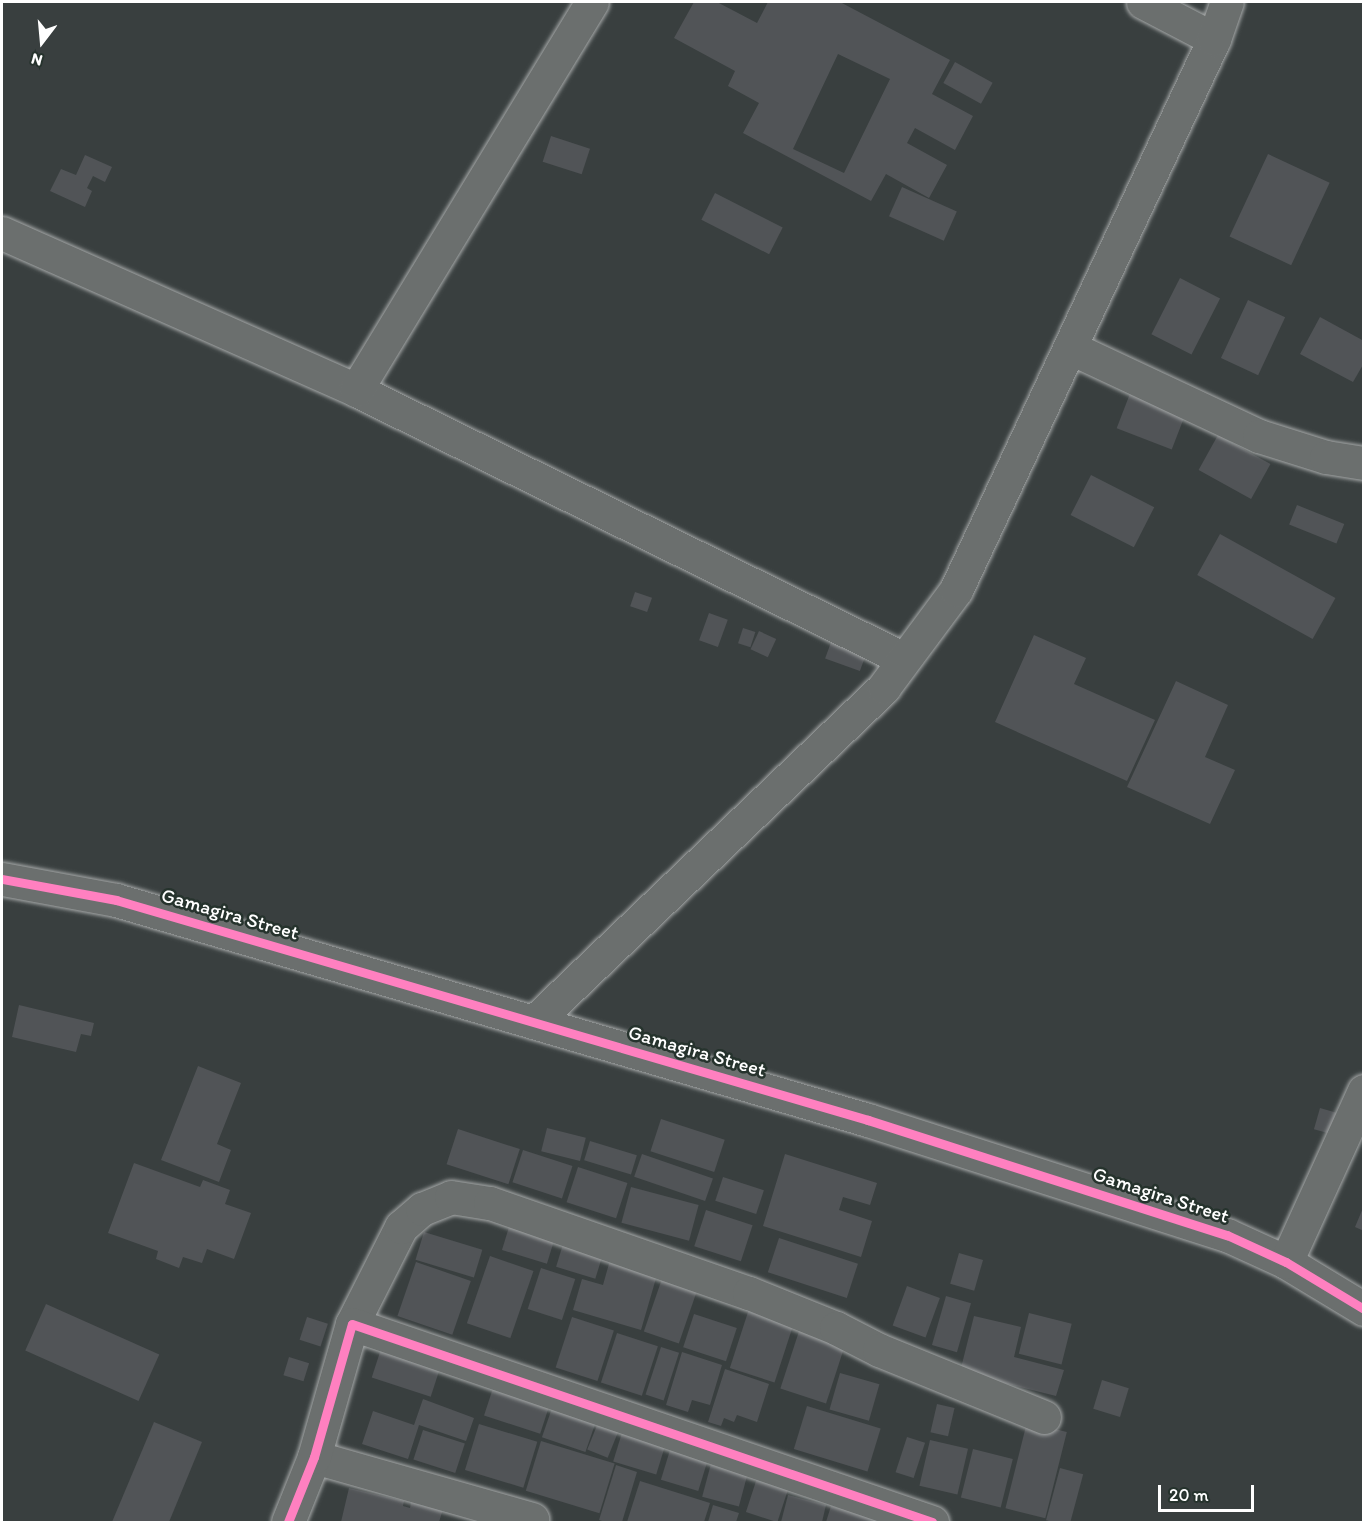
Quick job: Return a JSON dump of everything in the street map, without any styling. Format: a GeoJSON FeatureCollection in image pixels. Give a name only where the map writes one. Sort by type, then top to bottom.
{"type":"FeatureCollection","features":[{"type":"Feature","properties":{"kind":"street"},"geometry":{"type":"LineString","coordinates":[[356,390],[592,2]]}},
{"type":"Feature","properties":{"kind":"street"},"geometry":{"type":"LineString","coordinates":[[1143,2],[1214,39]]}},
{"type":"Feature","properties":{"kind":"street"},"geometry":{"type":"LineString","coordinates":[[534,1022],[884,687],[956,590],[1214,39],[1227,2]]}},
{"type":"Feature","properties":{"kind":"street"},"geometry":{"type":"LineString","coordinates":[[2,233],[356,390],[904,659]]}},
{"type":"Feature","properties":{"kind":"street"},"geometry":{"type":"LineString","coordinates":[[1071,348],[1259,436],[1326,457],[1364,463]]}},
{"type":"Feature","properties":{"kind":"street","name":"Gamagira Street"},"geometry":{"type":"LineString","coordinates":[[2,879],[116,900],[902,1131],[1227,1235],[1286,1262],[1364,1309]]}},
{"type":"Feature","properties":{"kind":"street"},"geometry":{"type":"LineString","coordinates":[[1286,1262],[1364,1091]]}},
{"type":"Feature","properties":{"kind":"street"},"geometry":{"type":"LineString","coordinates":[[288,1522],[314,1457],[352,1324],[401,1227],[422,1209],[451,1197],[490,1203],[749,1293],[836,1328],[879,1350],[1044,1417]]}},
{"type":"Feature","properties":{"kind":"street"},"geometry":{"type":"LineString","coordinates":[[352,1324],[933,1522]]}},
{"type":"Feature","properties":{"kind":"street"},"geometry":{"type":"LineString","coordinates":[[314,1457],[532,1519]]}},
{"type":"Feature","properties":{"kind":"building"},"geometry":{"type":"Polygon","coordinates":[[[694,2],[717,2],[757,23],[768,2],[840,2],[950,60],[932,94],[973,116],[955,150],[915,128],[907,143],[947,165],[929,198],[886,174],[871,201],[743,133],[759,103],[728,86],[735,71],[674,38],[694,2]],[[838,54],[793,149],[844,173],[890,79],[838,54]]]}},
{"type":"Feature","properties":{"kind":"building"},"geometry":{"type":"Polygon","coordinates":[[[955,62],[993,83],[981,104],[943,83],[955,62]]]}},
{"type":"Feature","properties":{"kind":"building"},"geometry":{"type":"Polygon","coordinates":[[[551,136],[590,149],[582,174],[543,162],[551,136]]]}},
{"type":"Feature","properties":{"kind":"building"},"geometry":{"type":"Polygon","coordinates":[[[1268,154],[1330,183],[1291,265],[1230,236],[1268,154]]]}},
{"type":"Feature","properties":{"kind":"building"},"geometry":{"type":"Polygon","coordinates":[[[85,155],[112,167],[105,182],[93,176],[87,188],[92,191],[85,207],[50,191],[61,169],[76,175],[85,155]]]}},
{"type":"Feature","properties":{"kind":"building"},"geometry":{"type":"Polygon","coordinates":[[[902,187],[957,211],[944,241],[889,216],[902,187]]]}},
{"type":"Feature","properties":{"kind":"building"},"geometry":{"type":"Polygon","coordinates":[[[715,193],[783,228],[769,254],[701,220],[715,193]]]}},
{"type":"Feature","properties":{"kind":"building"},"geometry":{"type":"Polygon","coordinates":[[[1180,278],[1220,298],[1191,355],[1151,334],[1180,278]]]}},
{"type":"Feature","properties":{"kind":"building"},"geometry":{"type":"Polygon","coordinates":[[[1248,300],[1285,317],[1258,375],[1221,358],[1248,300]]]}},
{"type":"Feature","properties":{"kind":"building"},"geometry":{"type":"Polygon","coordinates":[[[1320,317],[1364,341],[1364,363],[1353,382],[1300,354],[1320,317]]]}},
{"type":"Feature","properties":{"kind":"building"},"geometry":{"type":"Polygon","coordinates":[[[1131,391],[1186,412],[1172,449],[1117,428],[1131,391]]]}},
{"type":"Feature","properties":{"kind":"building"},"geometry":{"type":"Polygon","coordinates":[[[1218,435],[1270,464],[1251,499],[1199,470],[1218,435]]]}},
{"type":"Feature","properties":{"kind":"building"},"geometry":{"type":"Polygon","coordinates":[[[1091,475],[1154,507],[1134,547],[1071,515],[1091,475]]]}},
{"type":"Feature","properties":{"kind":"building"},"geometry":{"type":"Polygon","coordinates":[[[1297,505],[1344,524],[1336,544],[1289,524],[1297,505]]]}},
{"type":"Feature","properties":{"kind":"building"},"geometry":{"type":"Polygon","coordinates":[[[1220,534],[1335,598],[1313,639],[1197,575],[1220,534]]]}},
{"type":"Feature","properties":{"kind":"building"},"geometry":{"type":"Polygon","coordinates":[[[635,592],[652,598],[647,612],[630,606],[635,592]]]}},
{"type":"Feature","properties":{"kind":"building"},"geometry":{"type":"Polygon","coordinates":[[[709,613],[728,620],[718,647],[699,640],[709,613]]]}},
{"type":"Feature","properties":{"kind":"building"},"geometry":{"type":"Polygon","coordinates":[[[743,628],[755,632],[750,647],[738,643],[743,628]]]}},
{"type":"Feature","properties":{"kind":"building"},"geometry":{"type":"Polygon","coordinates":[[[759,631],[776,639],[768,657],[751,649],[759,631]]]}},
{"type":"Feature","properties":{"kind":"building"},"geometry":{"type":"Polygon","coordinates":[[[834,634],[869,647],[860,671],[825,658],[834,634]]]}},
{"type":"Feature","properties":{"kind":"building"},"geometry":{"type":"Polygon","coordinates":[[[1034,635],[1086,658],[1074,684],[1155,720],[1127,781],[995,722],[1034,635]]]}},
{"type":"Feature","properties":{"kind":"building"},"geometry":{"type":"Polygon","coordinates":[[[1176,681],[1228,705],[1205,757],[1235,770],[1210,824],[1127,787],[1176,681]]]}},
{"type":"Feature","properties":{"kind":"building"},"geometry":{"type":"Polygon","coordinates":[[[19,1005],[94,1023],[91,1036],[81,1034],[76,1052],[12,1037],[19,1005]]]}},
{"type":"Feature","properties":{"kind":"building"},"geometry":{"type":"Polygon","coordinates":[[[198,1066],[241,1083],[217,1144],[231,1150],[219,1182],[161,1160],[198,1066]]]}},
{"type":"Feature","properties":{"kind":"building"},"geometry":{"type":"Polygon","coordinates":[[[1320,1108],[1337,1113],[1331,1134],[1314,1129],[1320,1108]]]}},
{"type":"Feature","properties":{"kind":"building"},"geometry":{"type":"Polygon","coordinates":[[[661,1119],[725,1140],[714,1172],[650,1151],[661,1119]]]}},
{"type":"Feature","properties":{"kind":"building"},"geometry":{"type":"Polygon","coordinates":[[[547,1128],[586,1138],[580,1161],[541,1151],[547,1128]]]}},
{"type":"Feature","properties":{"kind":"building"},"geometry":{"type":"Polygon","coordinates":[[[458,1129],[520,1149],[508,1184],[447,1164],[458,1129]]]}},
{"type":"Feature","properties":{"kind":"building"},"geometry":{"type":"Polygon","coordinates":[[[590,1141],[637,1155],[631,1174],[584,1160],[590,1141]]]}},
{"type":"Feature","properties":{"kind":"building"},"geometry":{"type":"Polygon","coordinates":[[[523,1150],[572,1166],[562,1198],[512,1182],[523,1150]]]}},
{"type":"Feature","properties":{"kind":"building"},"geometry":{"type":"Polygon","coordinates":[[[642,1154],[713,1178],[705,1201],[634,1177],[642,1154]]]}},
{"type":"Feature","properties":{"kind":"building"},"geometry":{"type":"Polygon","coordinates":[[[785,1154],[877,1183],[870,1205],[843,1197],[839,1210],[872,1221],[861,1257],[763,1226],[785,1154]]]}},
{"type":"Feature","properties":{"kind":"building"},"geometry":{"type":"Polygon","coordinates":[[[134,1163],[200,1187],[203,1180],[230,1190],[225,1204],[251,1213],[234,1259],[207,1249],[202,1263],[183,1257],[179,1268],[156,1259],[158,1251],[108,1233],[134,1163]]]}},
{"type":"Feature","properties":{"kind":"building"},"geometry":{"type":"Polygon","coordinates":[[[578,1167],[627,1183],[616,1218],[567,1202],[578,1167]]]}},
{"type":"Feature","properties":{"kind":"building"},"geometry":{"type":"Polygon","coordinates":[[[723,1177],[764,1190],[756,1214],[715,1201],[723,1177]]]}},
{"type":"Feature","properties":{"kind":"building"},"geometry":{"type":"Polygon","coordinates":[[[631,1187],[699,1205],[689,1241],[621,1223],[631,1187]]]}},
{"type":"Feature","properties":{"kind":"building"},"geometry":{"type":"Polygon","coordinates":[[[1364,1208],[1364,1231],[1355,1227],[1364,1208]]]}},
{"type":"Feature","properties":{"kind":"building"},"geometry":{"type":"Polygon","coordinates":[[[706,1210],[753,1225],[741,1261],[694,1246],[706,1210]]]}},
{"type":"Feature","properties":{"kind":"building"},"geometry":{"type":"Polygon","coordinates":[[[509,1227],[554,1241],[547,1264],[502,1250],[509,1227]]]}},
{"type":"Feature","properties":{"kind":"building"},"geometry":{"type":"Polygon","coordinates":[[[424,1232],[482,1250],[474,1278],[416,1260],[424,1232]]]}},
{"type":"Feature","properties":{"kind":"building"},"geometry":{"type":"Polygon","coordinates":[[[779,1238],[858,1264],[847,1298],[768,1272],[779,1238]]]}},
{"type":"Feature","properties":{"kind":"building"},"geometry":{"type":"Polygon","coordinates":[[[564,1241],[603,1253],[595,1279],[556,1267],[564,1241]]]}},
{"type":"Feature","properties":{"kind":"building"},"geometry":{"type":"Polygon","coordinates":[[[612,1253],[659,1268],[641,1330],[573,1310],[582,1279],[603,1285],[612,1253]]]}},
{"type":"Feature","properties":{"kind":"building"},"geometry":{"type":"Polygon","coordinates":[[[959,1253],[983,1260],[974,1291],[950,1284],[959,1253]]]}},
{"type":"Feature","properties":{"kind":"building"},"geometry":{"type":"Polygon","coordinates":[[[490,1256],[533,1271],[510,1338],[467,1323],[490,1256]]]}},
{"type":"Feature","properties":{"kind":"building"},"geometry":{"type":"Polygon","coordinates":[[[416,1262],[471,1281],[452,1335],[397,1316],[416,1262]]]}},
{"type":"Feature","properties":{"kind":"building"},"geometry":{"type":"Polygon","coordinates":[[[541,1268],[575,1279],[562,1320],[528,1309],[541,1268]]]}},
{"type":"Feature","properties":{"kind":"building"},"geometry":{"type":"Polygon","coordinates":[[[665,1270],[700,1282],[679,1344],[644,1331],[665,1270]]]}},
{"type":"Feature","properties":{"kind":"building"},"geometry":{"type":"Polygon","coordinates":[[[907,1286],[940,1298],[926,1337],[893,1325],[907,1286]]]}},
{"type":"Feature","properties":{"kind":"building"},"geometry":{"type":"Polygon","coordinates":[[[946,1296],[971,1303],[957,1352],[932,1345],[946,1296]]]}},
{"type":"Feature","properties":{"kind":"building"},"geometry":{"type":"Polygon","coordinates":[[[46,1304],[159,1354],[139,1401],[25,1351],[46,1304]]]}},
{"type":"Feature","properties":{"kind":"building"},"geometry":{"type":"Polygon","coordinates":[[[749,1309],[794,1324],[775,1382],[730,1368],[749,1309]]]}},
{"type":"Feature","properties":{"kind":"building"},"geometry":{"type":"Polygon","coordinates":[[[1029,1313],[1072,1324],[1062,1364],[1019,1354],[1029,1313]]]}},
{"type":"Feature","properties":{"kind":"building"},"geometry":{"type":"Polygon","coordinates":[[[694,1314],[737,1328],[726,1361],[683,1347],[694,1314]]]}},
{"type":"Feature","properties":{"kind":"building"},"geometry":{"type":"Polygon","coordinates":[[[974,1316],[1021,1327],[1014,1357],[1064,1370],[1056,1396],[960,1372],[974,1316]]]}},
{"type":"Feature","properties":{"kind":"building"},"geometry":{"type":"Polygon","coordinates":[[[307,1317],[328,1324],[321,1347],[300,1340],[307,1317]]]}},
{"type":"Feature","properties":{"kind":"building"},"geometry":{"type":"Polygon","coordinates":[[[572,1317],[614,1331],[597,1381],[556,1367],[572,1317]]]}},
{"type":"Feature","properties":{"kind":"building"},"geometry":{"type":"Polygon","coordinates":[[[802,1322],[848,1337],[826,1403],[780,1389],[802,1322]]]}},
{"type":"Feature","properties":{"kind":"building"},"geometry":{"type":"Polygon","coordinates":[[[617,1333],[658,1346],[642,1396],[601,1382],[617,1333]]]}},
{"type":"Feature","properties":{"kind":"building"},"geometry":{"type":"Polygon","coordinates":[[[661,1347],[679,1353],[664,1400],[646,1395],[661,1347]]]}},
{"type":"Feature","properties":{"kind":"building"},"geometry":{"type":"Polygon","coordinates":[[[381,1349],[440,1368],[431,1397],[372,1378],[381,1349]]]}},
{"type":"Feature","properties":{"kind":"building"},"geometry":{"type":"Polygon","coordinates":[[[682,1352],[722,1365],[710,1405],[692,1400],[688,1412],[666,1405],[682,1352]]]}},
{"type":"Feature","properties":{"kind":"building"},"geometry":{"type":"Polygon","coordinates":[[[289,1357],[309,1363],[304,1381],[283,1375],[289,1357]]]}},
{"type":"Feature","properties":{"kind":"building"},"geometry":{"type":"Polygon","coordinates":[[[725,1369],[769,1384],[757,1422],[737,1415],[734,1422],[724,1418],[721,1426],[708,1422],[725,1369]]]}},
{"type":"Feature","properties":{"kind":"building"},"geometry":{"type":"Polygon","coordinates":[[[840,1373],[879,1384],[869,1421],[830,1410],[840,1373]]]}},
{"type":"Feature","properties":{"kind":"building"},"geometry":{"type":"Polygon","coordinates":[[[1102,1380],[1129,1388],[1120,1417],[1093,1409],[1102,1380]]]}},
{"type":"Feature","properties":{"kind":"building"},"geometry":{"type":"Polygon","coordinates":[[[493,1388],[549,1406],[540,1434],[484,1416],[493,1388]]]}},
{"type":"Feature","properties":{"kind":"building"},"geometry":{"type":"Polygon","coordinates":[[[423,1399],[474,1418],[466,1441],[419,1425],[408,1459],[362,1444],[373,1411],[414,1425],[423,1399]]]}},
{"type":"Feature","properties":{"kind":"building"},"geometry":{"type":"Polygon","coordinates":[[[937,1404],[955,1408],[948,1436],[930,1432],[937,1404]]]}},
{"type":"Feature","properties":{"kind":"building"},"geometry":{"type":"Polygon","coordinates":[[[553,1405],[596,1420],[585,1452],[542,1437],[553,1405]]]}},
{"type":"Feature","properties":{"kind":"building"},"geometry":{"type":"Polygon","coordinates":[[[807,1406],[881,1429],[867,1472],[794,1449],[807,1406]]]}},
{"type":"Feature","properties":{"kind":"building"},"geometry":{"type":"Polygon","coordinates":[[[600,1418],[620,1426],[608,1458],[587,1450],[600,1418]]]}},
{"type":"Feature","properties":{"kind":"building"},"geometry":{"type":"Polygon","coordinates":[[[154,1422],[202,1442],[169,1522],[112,1522],[154,1422]]]}},
{"type":"Feature","properties":{"kind":"building"},"geometry":{"type":"Polygon","coordinates":[[[1027,1422],[1067,1432],[1045,1518],[1005,1508],[1027,1422]]]}},
{"type":"Feature","properties":{"kind":"building"},"geometry":{"type":"Polygon","coordinates":[[[479,1424],[537,1442],[523,1488],[465,1470],[479,1424]]]}},
{"type":"Feature","properties":{"kind":"building"},"geometry":{"type":"Polygon","coordinates":[[[624,1426],[667,1439],[656,1475],[613,1461],[624,1426]]]}},
{"type":"Feature","properties":{"kind":"building"},"geometry":{"type":"Polygon","coordinates":[[[423,1430],[465,1444],[455,1473],[413,1459],[423,1430]]]}},
{"type":"Feature","properties":{"kind":"building"},"geometry":{"type":"Polygon","coordinates":[[[907,1437],[925,1443],[914,1478],[896,1472],[907,1437]]]}},
{"type":"Feature","properties":{"kind":"building"},"geometry":{"type":"Polygon","coordinates":[[[930,1440],[968,1449],[957,1495],[919,1486],[930,1440]]]}},
{"type":"Feature","properties":{"kind":"building"},"geometry":{"type":"Polygon","coordinates":[[[541,1441],[615,1464],[599,1513],[526,1491],[541,1441]]]}},
{"type":"Feature","properties":{"kind":"building"},"geometry":{"type":"Polygon","coordinates":[[[973,1449],[1013,1459],[1001,1507],[961,1498],[973,1449]]]}},
{"type":"Feature","properties":{"kind":"building"},"geometry":{"type":"Polygon","coordinates":[[[670,1450],[707,1461],[698,1491],[661,1480],[670,1450]]]}},
{"type":"Feature","properties":{"kind":"building"},"geometry":{"type":"Polygon","coordinates":[[[712,1460],[749,1470],[739,1507],[702,1497],[712,1460]]]}},
{"type":"Feature","properties":{"kind":"building"},"geometry":{"type":"Polygon","coordinates":[[[616,1465],[637,1472],[622,1522],[605,1522],[599,1520],[616,1465]]]}},
{"type":"Feature","properties":{"kind":"building"},"geometry":{"type":"Polygon","coordinates":[[[1060,1468],[1083,1474],[1070,1522],[1046,1520],[1060,1468]]]}},
{"type":"Feature","properties":{"kind":"building"},"geometry":{"type":"Polygon","coordinates":[[[758,1475],[789,1485],[777,1522],[746,1512],[758,1475]]]}},
{"type":"Feature","properties":{"kind":"building"},"geometry":{"type":"Polygon","coordinates":[[[640,1481],[710,1503],[704,1522],[627,1522],[640,1481]]]}},
{"type":"Feature","properties":{"kind":"building"},"geometry":{"type":"Polygon","coordinates":[[[349,1488],[404,1501],[403,1506],[410,1508],[411,1502],[443,1509],[439,1522],[341,1522],[349,1488]]]}},
{"type":"Feature","properties":{"kind":"building"},"geometry":{"type":"Polygon","coordinates":[[[788,1495],[826,1505],[822,1522],[781,1522],[788,1495]]]}},
{"type":"Feature","properties":{"kind":"building"},"geometry":{"type":"Polygon","coordinates":[[[713,1505],[739,1513],[736,1522],[708,1522],[713,1505]]]}},
{"type":"Feature","properties":{"kind":"building"},"geometry":{"type":"Polygon","coordinates":[[[831,1506],[889,1522],[826,1522],[831,1506]]]}},
{"type":"Feature","properties":{"kind":"cycle path"},"geometry":{"type":"LineString","coordinates":[[2,879],[116,900],[868,1120],[1227,1235],[1286,1262],[1364,1309]]}},
{"type":"Feature","properties":{"kind":"cycle path"},"geometry":{"type":"LineString","coordinates":[[288,1522],[314,1457],[352,1324],[932,1522]]}}]}
